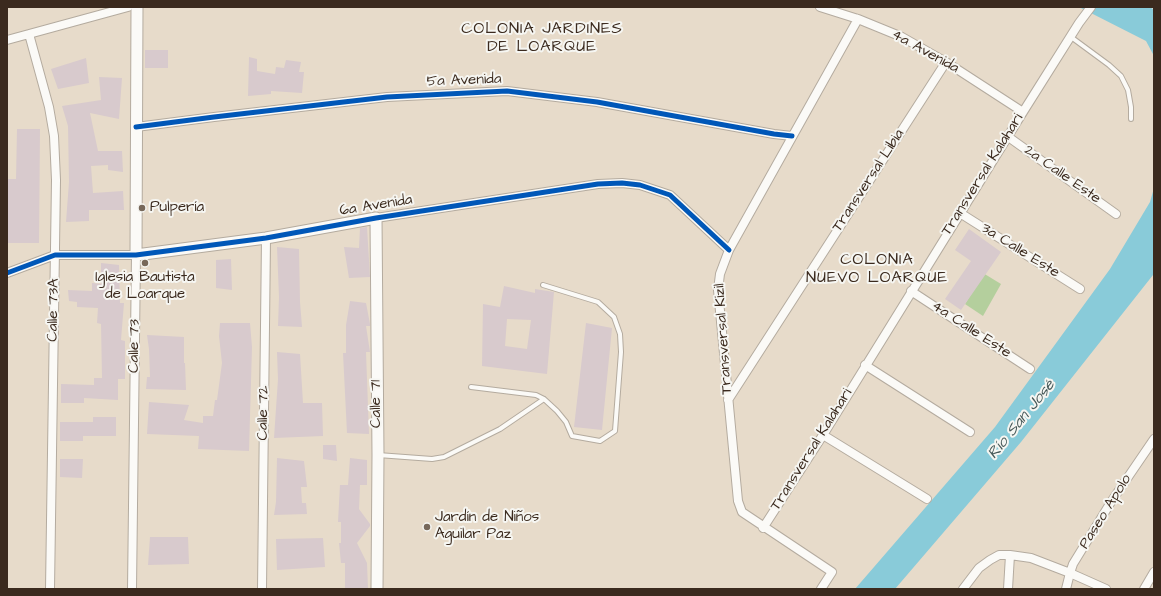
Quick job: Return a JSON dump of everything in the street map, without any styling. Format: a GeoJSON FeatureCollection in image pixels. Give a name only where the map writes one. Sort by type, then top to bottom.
{"type":"FeatureCollection","features":[{"type":"Feature","properties":{"kind":"street"},"geometry":{"type":"LineString","coordinates":[[7,40],[128,7]]}},
{"type":"Feature","properties":{"kind":"street","name":"Calle 73"},"geometry":{"type":"LineString","coordinates":[[132,589],[136,255],[136,7]]}},
{"type":"Feature","properties":{"kind":"street","name":"4a Avenida"},"geometry":{"type":"LineString","coordinates":[[820,7],[858,19],[902,37],[946,62],[1023,112]]}},
{"type":"Feature","properties":{"kind":"street","name":"Transversal Kalahari"},"geometry":{"type":"LineString","coordinates":[[763,528],[823,436],[865,365],[1007,136],[1079,23],[1091,7]]}},
{"type":"Feature","properties":{"kind":"street","name":"Transversal Kizil"},"geometry":{"type":"LineString","coordinates":[[821,589],[832,572],[763,528],[742,512],[738,501],[718,290],[722,268],[729,250],[858,19]]}},
{"type":"Feature","properties":{"kind":"street","name":"Calle 73A"},"geometry":{"type":"LineString","coordinates":[[29,34],[49,106],[54,136],[56,180],[50,589]]}},
{"type":"Feature","properties":{"kind":"street","name":"Transversal Libia"},"geometry":{"type":"LineString","coordinates":[[728,400],[946,62]]}},
{"type":"Feature","properties":{"kind":"street","name":"5a Avenida"},"geometry":{"type":"LineString","coordinates":[[136,127],[387,97],[507,91],[597,102],[792,136]]}},
{"type":"Feature","properties":{"kind":"street","name":"2a Calle Este"},"geometry":{"type":"LineString","coordinates":[[1007,136],[1116,214]]}},
{"type":"Feature","properties":{"kind":"street","name":"6a Avenida"},"geometry":{"type":"LineString","coordinates":[[7,273],[55,255],[136,255],[266,238],[376,218],[598,184],[622,183],[640,185],[670,195],[729,250]]}},
{"type":"Feature","properties":{"kind":"street","name":"3a Calle Este"},"geometry":{"type":"LineString","coordinates":[[960,213],[1080,289]]}},
{"type":"Feature","properties":{"kind":"street","name":"Calle 71"},"geometry":{"type":"LineString","coordinates":[[376,218],[378,455],[377,589]]}},
{"type":"Feature","properties":{"kind":"street","name":"Calle 72"},"geometry":{"type":"LineString","coordinates":[[262,589],[266,238]]}},
{"type":"Feature","properties":{"kind":"street","name":"4a Calle Este"},"geometry":{"type":"LineString","coordinates":[[911,291],[1030,370]]}},
{"type":"Feature","properties":{"kind":"street"},"geometry":{"type":"LineString","coordinates":[[865,365],[970,432]]}},
{"type":"Feature","properties":{"kind":"street"},"geometry":{"type":"LineString","coordinates":[[823,436],[927,499]]}},
{"type":"Feature","properties":{"kind":"street","name":"Paseo Apolo"},"geometry":{"type":"LineString","coordinates":[[1066,589],[1073,564],[1111,502],[1154,439]]}},
{"type":"Feature","properties":{"kind":"street"},"geometry":{"type":"LineString","coordinates":[[1008,589],[1010,554]]}},
{"type":"Feature","properties":{"kind":"street"},"geometry":{"type":"LineString","coordinates":[[963,589],[979,568],[999,555],[1010,554],[1031,558],[1070,572],[1106,589]]}},
{"type":"Feature","properties":{"kind":"street"},"geometry":{"type":"LineString","coordinates":[[1144,589],[1154,572]]}},
{"type":"Feature","properties":{"kind":"lane"},"geometry":{"type":"LineString","coordinates":[[1071,36],[1121,76],[1128,90],[1131,107],[1131,119]]}},
{"type":"Feature","properties":{"kind":"lane"},"geometry":{"type":"LineString","coordinates":[[471,387],[536,395],[544,399],[566,422],[572,436],[600,441],[615,431],[621,352],[620,334],[614,317],[598,302],[543,285]]}},
{"type":"Feature","properties":{"kind":"lane"},"geometry":{"type":"LineString","coordinates":[[378,455],[432,459],[444,458],[500,429],[544,399]]}},
{"type":"Feature","properties":{"kind":"green space"},"geometry":{"type":"Polygon","coordinates":[[[983,273],[1001,284],[983,316],[965,304],[983,273]]]}},
{"type":"Feature","properties":{"kind":"water"},"geometry":{"type":"Polygon","coordinates":[[[1079,7],[1150,7],[1154,10],[1154,56],[1146,41],[1079,7]]]}},
{"type":"Feature","properties":{"kind":"water","name":"Río San José"},"geometry":{"type":"Polygon","coordinates":[[[1154,188],[1153,275],[1021,442],[895,589],[855,589],[995,427],[1110,269],[1150,202],[1154,188]]]}},
{"type":"Feature","properties":{"kind":"building"},"geometry":{"type":"Polygon","coordinates":[[[145,50],[168,50],[168,68],[145,68],[145,50]]]}},
{"type":"Feature","properties":{"kind":"building"},"geometry":{"type":"Polygon","coordinates":[[[249,57],[257,59],[257,71],[275,74],[276,67],[284,68],[286,60],[301,62],[299,72],[304,72],[302,93],[271,91],[271,94],[248,96],[249,57]]]}},
{"type":"Feature","properties":{"kind":"building"},"geometry":{"type":"Polygon","coordinates":[[[86,58],[89,83],[58,89],[51,69],[86,58]]]}},
{"type":"Feature","properties":{"kind":"building"},"geometry":{"type":"Polygon","coordinates":[[[99,77],[122,78],[119,119],[90,113],[98,151],[122,151],[123,172],[108,170],[108,165],[91,166],[93,193],[123,191],[124,210],[89,210],[89,221],[66,222],[69,182],[68,126],[62,106],[101,100],[99,77]]]}},
{"type":"Feature","properties":{"kind":"building"},"geometry":{"type":"Polygon","coordinates":[[[17,129],[40,129],[39,243],[7,243],[7,179],[16,179],[17,129]]]}},
{"type":"Feature","properties":{"kind":"building"},"geometry":{"type":"Polygon","coordinates":[[[367,227],[370,277],[349,278],[344,247],[359,248],[360,228],[367,227]]]}},
{"type":"Feature","properties":{"kind":"building"},"geometry":{"type":"Polygon","coordinates":[[[969,229],[1001,252],[961,310],[945,299],[971,261],[955,250],[969,229]]]}},
{"type":"Feature","properties":{"kind":"building"},"geometry":{"type":"Polygon","coordinates":[[[277,247],[299,249],[302,327],[278,326],[279,297],[277,247]]]}},
{"type":"Feature","properties":{"kind":"building"},"geometry":{"type":"Polygon","coordinates":[[[231,259],[232,290],[216,288],[216,260],[231,259]]]}},
{"type":"Feature","properties":{"kind":"building"},"geometry":{"type":"Polygon","coordinates":[[[101,263],[119,265],[120,303],[124,303],[121,340],[125,341],[125,379],[118,379],[118,400],[84,398],[84,403],[61,403],[61,384],[94,385],[94,378],[102,378],[101,324],[97,323],[98,308],[77,307],[77,302],[69,301],[68,290],[92,291],[92,283],[101,284],[101,263]]]}},
{"type":"Feature","properties":{"kind":"building"},"geometry":{"type":"Polygon","coordinates":[[[504,286],[535,293],[535,289],[554,292],[547,374],[482,366],[483,304],[500,307],[504,286]],[[507,319],[505,346],[527,349],[531,320],[507,319]]]}},
{"type":"Feature","properties":{"kind":"building"},"geometry":{"type":"Polygon","coordinates":[[[350,301],[366,303],[370,324],[370,326],[366,326],[370,352],[366,352],[369,434],[347,433],[343,353],[346,353],[346,325],[350,301]]]}},
{"type":"Feature","properties":{"kind":"building"},"geometry":{"type":"Polygon","coordinates":[[[220,323],[250,323],[252,347],[249,451],[198,449],[199,436],[147,434],[149,402],[189,405],[184,420],[203,423],[203,416],[213,416],[215,400],[217,400],[222,363],[219,336],[220,323]]]}},
{"type":"Feature","properties":{"kind":"building"},"geometry":{"type":"Polygon","coordinates":[[[586,323],[612,328],[602,430],[574,427],[586,323]]]}},
{"type":"Feature","properties":{"kind":"building"},"geometry":{"type":"Polygon","coordinates":[[[147,335],[184,337],[186,390],[146,389],[147,377],[150,377],[147,335]]]}},
{"type":"Feature","properties":{"kind":"building"},"geometry":{"type":"Polygon","coordinates":[[[277,352],[300,354],[303,403],[322,403],[323,436],[274,438],[278,379],[277,352]]]}},
{"type":"Feature","properties":{"kind":"building"},"geometry":{"type":"Polygon","coordinates":[[[93,417],[116,417],[116,436],[83,436],[83,441],[60,441],[60,422],[93,422],[93,417]]]}},
{"type":"Feature","properties":{"kind":"building"},"geometry":{"type":"Polygon","coordinates":[[[323,445],[336,445],[337,461],[323,459],[323,445]]]}},
{"type":"Feature","properties":{"kind":"building"},"geometry":{"type":"Polygon","coordinates":[[[277,458],[304,461],[307,487],[301,487],[302,503],[306,503],[307,514],[274,515],[276,502],[277,458]]]}},
{"type":"Feature","properties":{"kind":"building"},"geometry":{"type":"Polygon","coordinates":[[[350,458],[367,460],[367,485],[360,485],[359,509],[370,526],[357,543],[367,563],[368,589],[345,589],[345,563],[341,563],[339,543],[341,543],[341,522],[338,522],[340,485],[348,485],[350,458]]]}},
{"type":"Feature","properties":{"kind":"building"},"geometry":{"type":"Polygon","coordinates":[[[60,459],[83,459],[82,478],[60,477],[60,459]]]}},
{"type":"Feature","properties":{"kind":"building"},"geometry":{"type":"Polygon","coordinates":[[[150,537],[188,537],[189,564],[148,565],[150,537]]]}},
{"type":"Feature","properties":{"kind":"building"},"geometry":{"type":"Polygon","coordinates":[[[323,538],[325,567],[277,570],[276,539],[323,538]]]}},
{"type":"Feature","properties":{"kind":"cycle path"},"geometry":{"type":"LineString","coordinates":[[136,127],[387,97],[507,91],[597,102],[792,136]]}},
{"type":"Feature","properties":{"kind":"cycle path"},"geometry":{"type":"LineString","coordinates":[[7,273],[55,255],[136,255],[266,238],[376,218],[598,184],[622,183],[640,185],[670,195],[729,250]]}},
{"type":"Feature","properties":{"kind":"place","name":"Pulpería"},"geometry":{"type":"Point","coordinates":[142,208]}},
{"type":"Feature","properties":{"kind":"place","name":"Iglesia Bautista de Loarque"},"geometry":{"type":"Point","coordinates":[145,263]}},
{"type":"Feature","properties":{"kind":"place","name":"Jardín de Niños Aguilar Paz"},"geometry":{"type":"Point","coordinates":[427,527]}},
{"type":"Feature","properties":{"kind":"district","name":"COLONIA JARDINES DE LOARQUE"},"geometry":{"type":"Point","coordinates":[542,39]}},
{"type":"Feature","properties":{"kind":"district","name":"COLONIA NUEVO LOARQUE"},"geometry":{"type":"Point","coordinates":[877,270]}}]}
